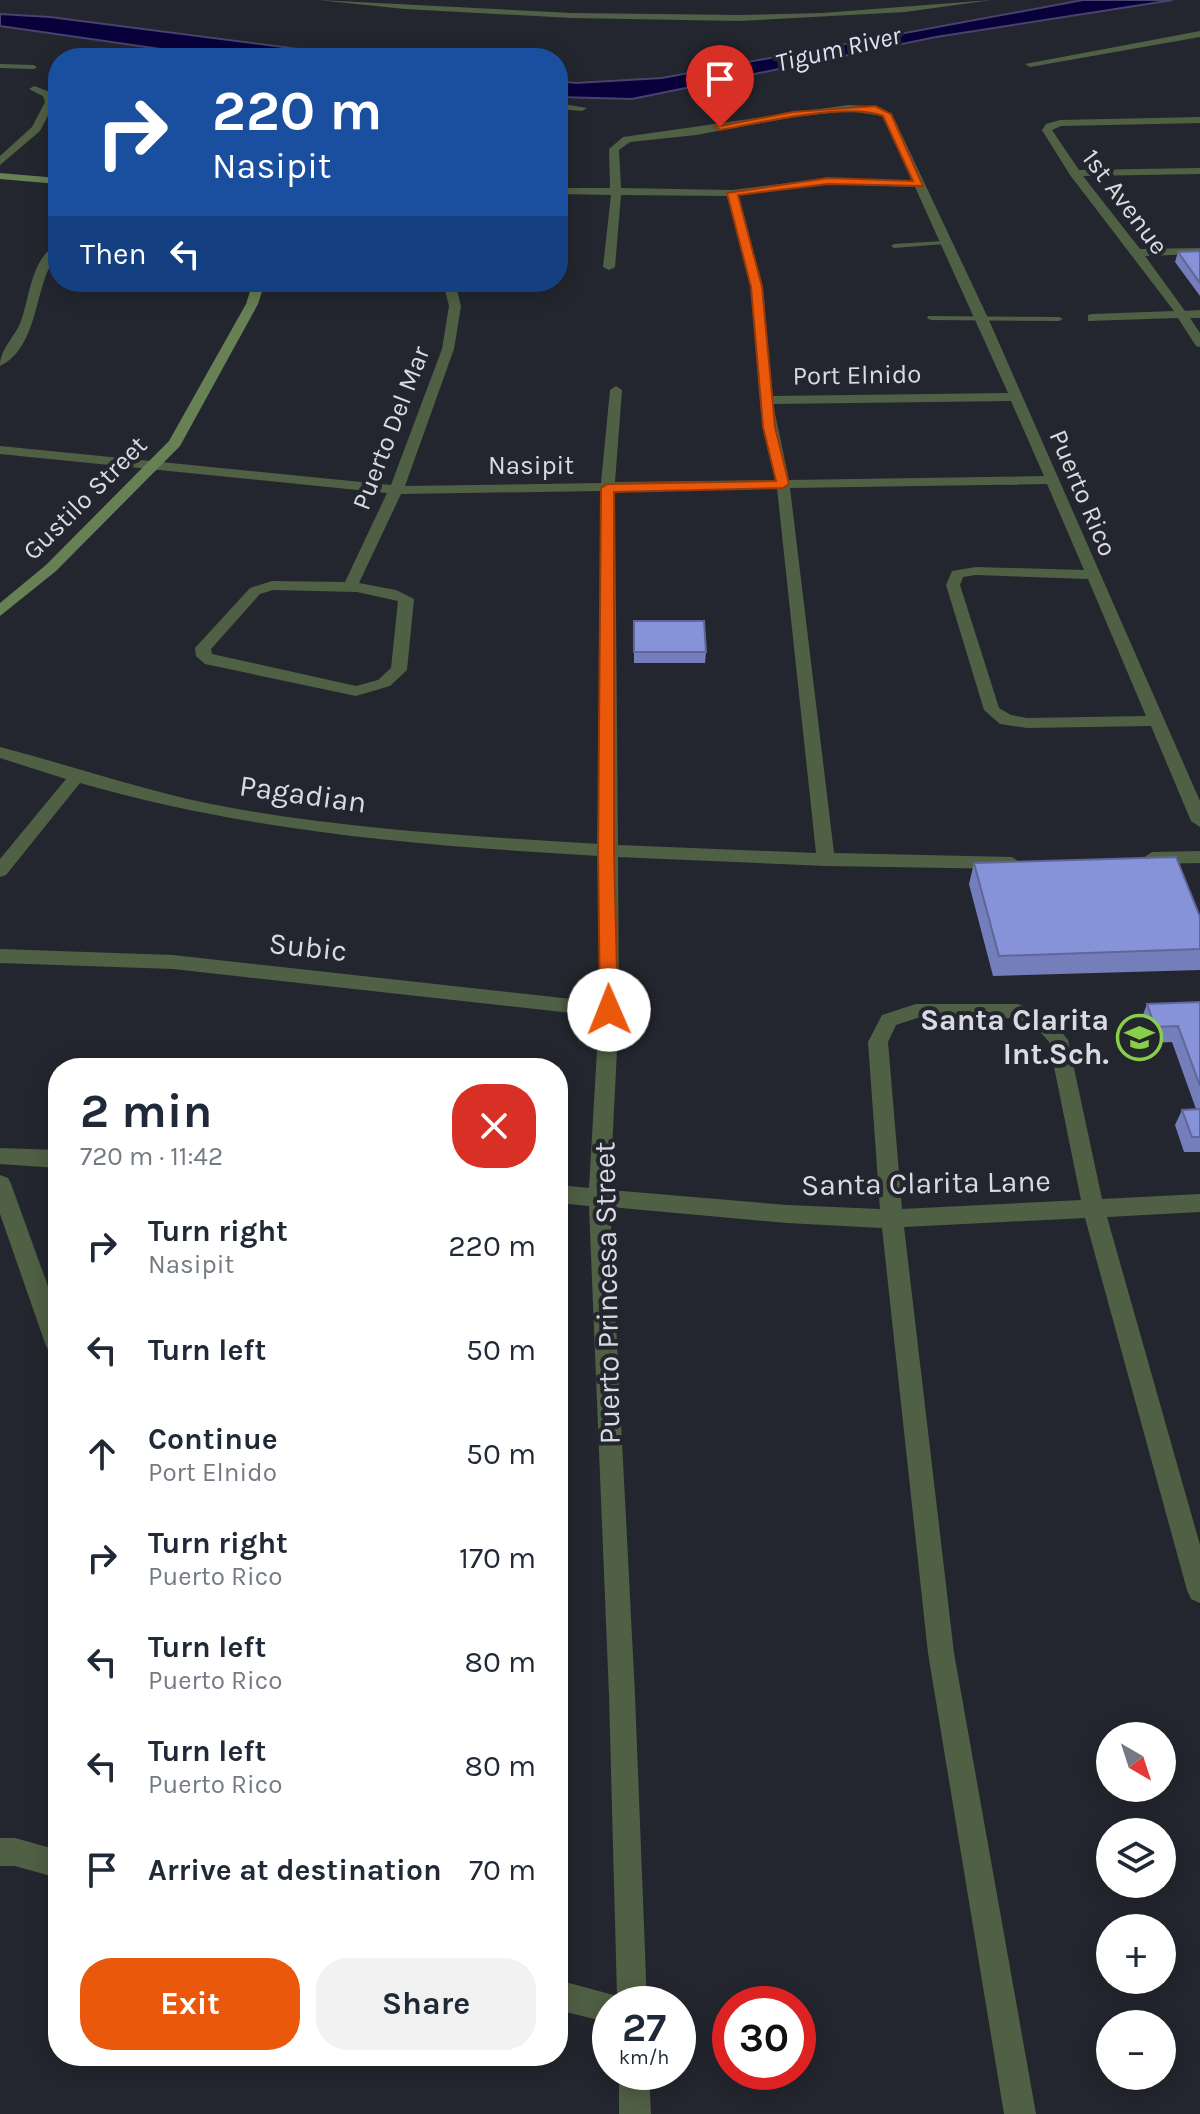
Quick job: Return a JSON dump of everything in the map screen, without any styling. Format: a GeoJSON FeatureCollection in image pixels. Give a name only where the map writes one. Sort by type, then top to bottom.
{"type":"FeatureCollection","features":[{"type":"Feature","properties":{"kind":"street"},"geometry":{"type":"LineString","coordinates":[[322,0],[503,14],[870,16],[922,3],[988,0]]}},
{"type":"Feature","properties":{"kind":"street"},"geometry":{"type":"LineString","coordinates":[[503,14],[507,0]]}},
{"type":"Feature","properties":{"kind":"street"},"geometry":{"type":"LineString","coordinates":[[864,0],[870,16]]}},
{"type":"Feature","properties":{"kind":"street"},"geometry":{"type":"LineString","coordinates":[[1030,64],[1200,34]]}},
{"type":"Feature","properties":{"kind":"street"},"geometry":{"type":"LineString","coordinates":[[34,89],[48,97]]}},
{"type":"Feature","properties":{"kind":"street"},"geometry":{"type":"LineString","coordinates":[[0,162],[36,129],[48,106]]}},
{"type":"Feature","properties":{"kind":"street"},"geometry":{"type":"LineString","coordinates":[[568,107],[582,108]]}},
{"type":"Feature","properties":{"kind":"street","name":"Puerto Rico"},"geometry":{"type":"LineString","coordinates":[[616,194],[614,149],[627,139],[696,132],[793,114],[872,108],[887,114],[943,243],[982,318],[1200,821]]}},
{"type":"Feature","properties":{"kind":"street","name":"1st Avenue"},"geometry":{"type":"LineString","coordinates":[[1200,120],[1050,126],[1047,130],[1074,173],[1183,315],[1200,343]]}},
{"type":"Feature","properties":{"kind":"street"},"geometry":{"type":"LineString","coordinates":[[1074,173],[1200,171]]}},
{"type":"Feature","properties":{"kind":"street"},"geometry":{"type":"LineString","coordinates":[[0,176],[48,180]]}},
{"type":"Feature","properties":{"kind":"street"},"geometry":{"type":"LineString","coordinates":[[568,192],[732,193],[828,181],[920,184]]}},
{"type":"Feature","properties":{"kind":"street","name":"Port Elnido"},"geometry":{"type":"LineString","coordinates":[[732,193],[757,287],[766,400],[1015,397]]}},
{"type":"Feature","properties":{"kind":"street"},"geometry":{"type":"LineString","coordinates":[[609,267],[616,194]]}},
{"type":"Feature","properties":{"kind":"street"},"geometry":{"type":"LineString","coordinates":[[1136,253],[1200,251]]}},
{"type":"Feature","properties":{"kind":"street"},"geometry":{"type":"LineString","coordinates":[[0,362],[22,334],[30,313],[35,283],[48,263]]}},
{"type":"Feature","properties":{"kind":"street","name":"Gustilo Street"},"geometry":{"type":"LineString","coordinates":[[0,611],[51,568],[175,443],[228,350],[256,292]]}},
{"type":"Feature","properties":{"kind":"street","name":"Puerto Del Mar"},"geometry":{"type":"LineString","coordinates":[[350,587],[396,490],[448,349],[455,306],[452,292]]}},
{"type":"Feature","properties":{"kind":"street"},"geometry":{"type":"LineString","coordinates":[[1092,318],[1200,314]]}},
{"type":"Feature","properties":{"kind":"street","name":"Puerto Princesa Street"},"geometry":{"type":"LineString","coordinates":[[616,390],[608,488],[606,853],[609,1010],[599,1197],[622,1680],[631,1986]]}},
{"type":"Feature","properties":{"kind":"street"},"geometry":{"type":"LineString","coordinates":[[766,400],[783,484],[826,860]]}},
{"type":"Feature","properties":{"kind":"street"},"geometry":{"type":"LineString","coordinates":[[0,450],[154,467]]}},
{"type":"Feature","properties":{"kind":"street","name":"Nasipit"},"geometry":{"type":"LineString","coordinates":[[154,467],[396,490],[1053,480]]}},
{"type":"Feature","properties":{"kind":"street"},"geometry":{"type":"LineString","coordinates":[[1092,575],[976,571],[957,574],[953,585],[992,710],[1006,720],[1027,723],[1156,721]]}},
{"type":"Feature","properties":{"kind":"street"},"geometry":{"type":"LineString","coordinates":[[272,585],[350,587],[395,594],[406,599],[399,670],[384,683],[356,691],[211,661],[204,656],[203,648],[255,591],[272,585]]}},
{"type":"Feature","properties":{"kind":"street","name":"Pagadian"},"geometry":{"type":"LineString","coordinates":[[0,752],[76,777],[237,814],[339,829],[606,853],[1028,863]]}},
{"type":"Feature","properties":{"kind":"street"},"geometry":{"type":"LineString","coordinates":[[0,871],[76,777]]}},
{"type":"Feature","properties":{"kind":"street"},"geometry":{"type":"LineString","coordinates":[[1138,859],[1200,857]]}},
{"type":"Feature","properties":{"kind":"street","name":"Subic"},"geometry":{"type":"LineString","coordinates":[[0,956],[173,962],[609,1010]]}},
{"type":"Feature","properties":{"kind":"street"},"geometry":{"type":"LineString","coordinates":[[1020,2114],[941,1653],[892,1219],[878,1042],[889,1020],[916,1011],[1018,1011],[1043,1022],[1058,1040],[1094,1210],[1200,1590]]}},
{"type":"Feature","properties":{"kind":"street"},"geometry":{"type":"LineString","coordinates":[[0,1156],[48,1158]]}},
{"type":"Feature","properties":{"kind":"street"},"geometry":{"type":"LineString","coordinates":[[0,1184],[48,1318]]}},
{"type":"Feature","properties":{"kind":"street","name":"Santa Clarita Lane"},"geometry":{"type":"LineString","coordinates":[[568,1195],[787,1214],[892,1219],[1200,1203]]}},
{"type":"Feature","properties":{"kind":"street"},"geometry":{"type":"LineString","coordinates":[[0,1852],[15,1852],[48,1861]]}},
{"type":"Feature","properties":{"kind":"street"},"geometry":{"type":"LineString","coordinates":[[568,1998],[592,2004]]}},
{"type":"Feature","properties":{"kind":"street"},"geometry":{"type":"LineString","coordinates":[[634,2090],[635,2114]]}},
{"type":"Feature","properties":{"kind":"lane"},"geometry":{"type":"LineString","coordinates":[[0,66],[34,67]]}},
{"type":"Feature","properties":{"kind":"lane"},"geometry":{"type":"LineString","coordinates":[[894,246],[943,243]]}},
{"type":"Feature","properties":{"kind":"lane"},"geometry":{"type":"LineString","coordinates":[[931,318],[1059,319]]}},
{"type":"Feature","properties":{"kind":"water","name":"Tigum River"},"geometry":{"type":"Polygon","coordinates":[[[1083,0],[1173,0],[936,37],[632,99],[568,97],[568,82],[662,78],[1083,0]]]}},
{"type":"Feature","properties":{"kind":"water"},"geometry":{"type":"Polygon","coordinates":[[[0,14],[50,17],[290,48],[153,48],[0,26],[0,14]]]}},
{"type":"Feature","properties":{"kind":"building"},"geometry":{"type":"Polygon","coordinates":[[[1200,251],[1200,283],[1178,252],[1200,251]]]}},
{"type":"Feature","properties":{"kind":"building"},"geometry":{"type":"Polygon","coordinates":[[[634,621],[704,621],[706,652],[634,652],[634,621]]]}},
{"type":"Feature","properties":{"kind":"building"},"geometry":{"type":"Polygon","coordinates":[[[1176,857],[1200,917],[1200,949],[999,956],[974,863],[1176,857]]]}},
{"type":"Feature","properties":{"kind":"building"},"geometry":{"type":"Polygon","coordinates":[[[1200,1002],[1200,1086],[1178,1026],[1155,1027],[1147,1004],[1200,1002]]]}},
{"type":"Feature","properties":{"kind":"building"},"geometry":{"type":"Polygon","coordinates":[[[1200,1109],[1200,1137],[1192,1137],[1182,1110],[1200,1109]]]}},
{"type":"Feature","properties":{"kind":"place","name":"Santa Clarita Int.Sch."},"geometry":{"type":"Point","coordinates":[1140,1037]}},
{"type":"Feature","properties":{"kind":"route"},"geometry":{"type":"LineString","coordinates":[[609,1010],[606,853],[608,488],[783,484],[769,427],[757,287],[732,193],[828,181],[920,184],[887,114],[880,110],[863,107],[793,114],[720,127]]}}]}
